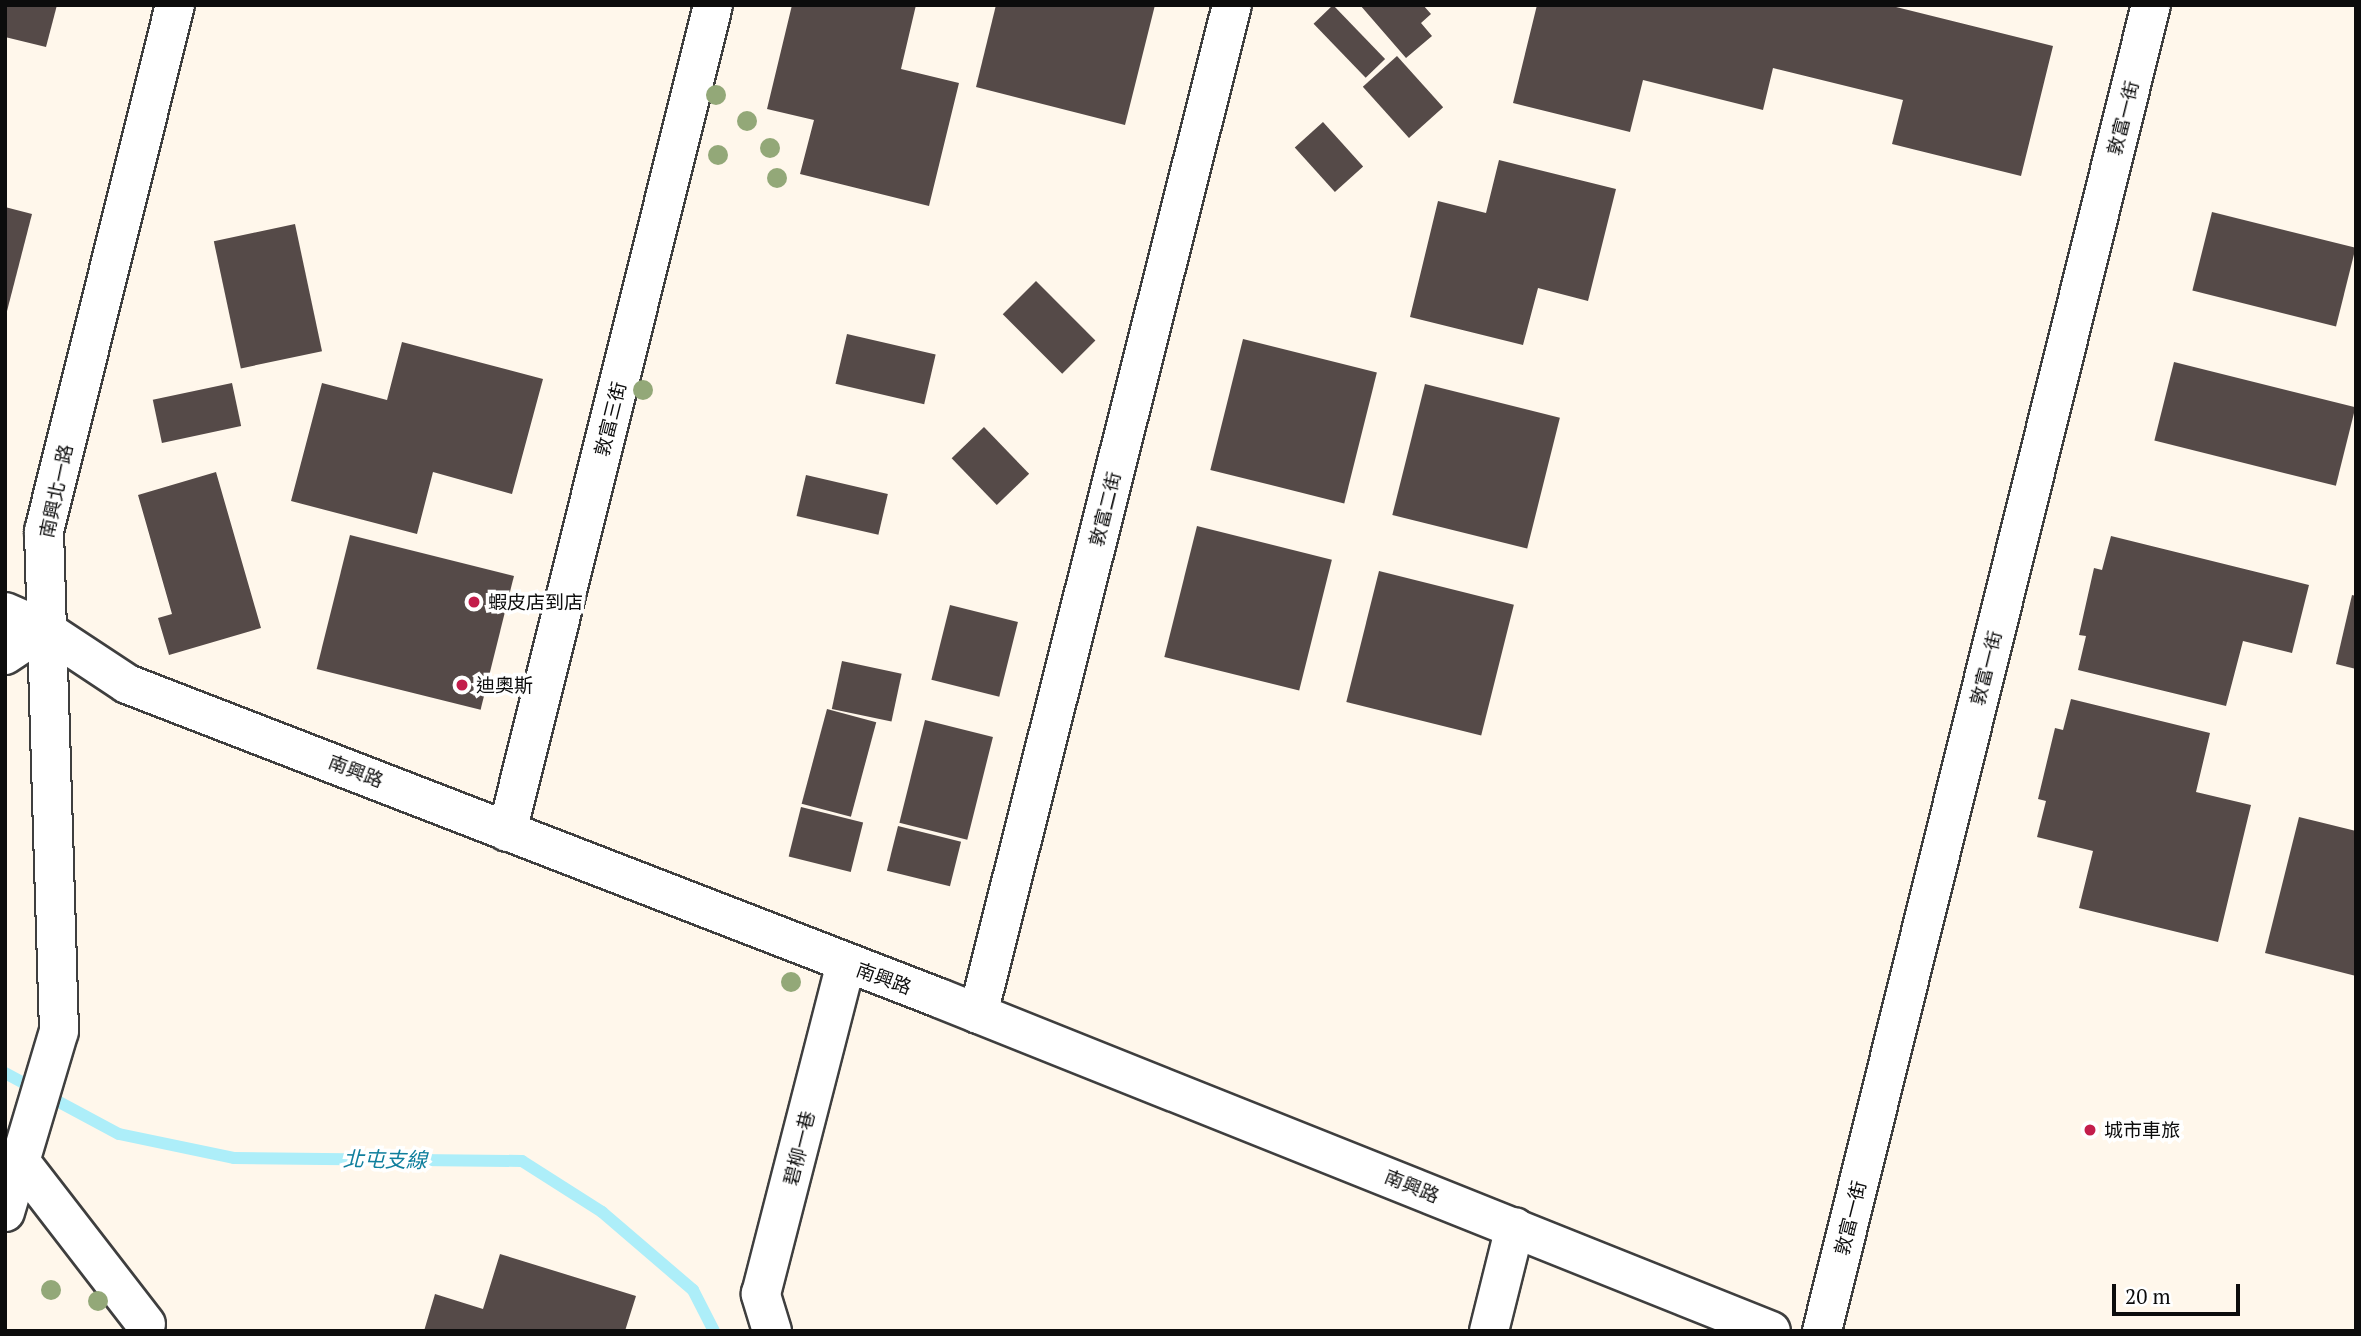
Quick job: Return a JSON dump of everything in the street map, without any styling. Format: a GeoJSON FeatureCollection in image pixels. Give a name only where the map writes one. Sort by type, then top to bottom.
{"type":"FeatureCollection","features":[{"type":"Feature","properties":{"kind":"street","name":"南興北一路"},"geometry":{"type":"LineString","coordinates":[[14,1162],[59,1031],[58,868],[44,629],[44,531],[175,5]]}},
{"type":"Feature","properties":{"kind":"street","name":"敦富三街"},"geometry":{"type":"LineString","coordinates":[[507,832],[713,5]]}},
{"type":"Feature","properties":{"kind":"street","name":"敦富二街"},"geometry":{"type":"LineString","coordinates":[[978,1014],[1232,5]]}},
{"type":"Feature","properties":{"kind":"street","name":"敦富一街"},"geometry":{"type":"LineString","coordinates":[[1822,1331],[2151,5]]}},
{"type":"Feature","properties":{"kind":"street","name":"南興路"},"geometry":{"type":"LineString","coordinates":[[5,612],[44,629],[127,684],[978,1014],[1771,1331]]}},
{"type":"Feature","properties":{"kind":"street"},"geometry":{"type":"LineString","coordinates":[[5,655],[44,629]]}},
{"type":"Feature","properties":{"kind":"street","name":"碧柳一巷"},"geometry":{"type":"LineString","coordinates":[[772,1331],[761,1294],[846,964]]}},
{"type":"Feature","properties":{"kind":"street"},"geometry":{"type":"LineString","coordinates":[[5,1212],[14,1162]]}},
{"type":"Feature","properties":{"kind":"street"},"geometry":{"type":"LineString","coordinates":[[14,1162],[146,1324]]}},
{"type":"Feature","properties":{"kind":"street"},"geometry":{"type":"LineString","coordinates":[[1489,1331],[1515,1227]]}},
{"type":"Feature","properties":{"kind":"building"},"geometry":{"type":"Polygon","coordinates":[[[5,5],[57,5],[46,47],[5,37],[5,5]]]}},
{"type":"Feature","properties":{"kind":"building"},"geometry":{"type":"Polygon","coordinates":[[[792,5],[916,5],[901,69],[959,83],[929,206],[800,174],[814,120],[767,109],[792,5]]]}},
{"type":"Feature","properties":{"kind":"building"},"geometry":{"type":"Polygon","coordinates":[[[996,5],[1155,5],[1125,125],[976,87],[996,5]]]}},
{"type":"Feature","properties":{"kind":"building"},"geometry":{"type":"Polygon","coordinates":[[[1333,5],[1385,59],[1366,78],[1314,24],[1333,5]]]}},
{"type":"Feature","properties":{"kind":"building"},"geometry":{"type":"Polygon","coordinates":[[[1360,5],[1423,5],[1431,14],[1421,23],[1432,36],[1406,58],[1360,5]]]}},
{"type":"Feature","properties":{"kind":"building"},"geometry":{"type":"Polygon","coordinates":[[[1537,5],[1888,5],[2053,46],[2021,176],[1892,144],[1903,100],[1773,68],[1763,110],[1643,80],[1630,132],[1513,103],[1537,5]]]}},
{"type":"Feature","properties":{"kind":"building"},"geometry":{"type":"Polygon","coordinates":[[[1397,56],[1443,107],[1409,138],[1363,87],[1397,56]]]}},
{"type":"Feature","properties":{"kind":"building"},"geometry":{"type":"Polygon","coordinates":[[[1323,122],[1363,167],[1335,192],[1295,147],[1323,122]]]}},
{"type":"Feature","properties":{"kind":"building"},"geometry":{"type":"Polygon","coordinates":[[[1499,160],[1616,189],[1588,301],[1538,288],[1523,345],[1410,317],[1438,201],[1486,213],[1499,160]]]}},
{"type":"Feature","properties":{"kind":"building"},"geometry":{"type":"Polygon","coordinates":[[[5,207],[32,214],[6,315],[5,315],[5,207]]]}},
{"type":"Feature","properties":{"kind":"building"},"geometry":{"type":"Polygon","coordinates":[[[2212,212],[2356,248],[2336,326],[2192,291],[2212,212]]]}},
{"type":"Feature","properties":{"kind":"building"},"geometry":{"type":"Polygon","coordinates":[[[295,224],[322,351],[241,368],[214,241],[295,224]]]}},
{"type":"Feature","properties":{"kind":"building"},"geometry":{"type":"Polygon","coordinates":[[[1036,281],[1095,340],[1062,374],[1003,314],[1036,281]]]}},
{"type":"Feature","properties":{"kind":"building"},"geometry":{"type":"Polygon","coordinates":[[[847,334],[936,354],[924,404],[836,384],[847,334]]]}},
{"type":"Feature","properties":{"kind":"building"},"geometry":{"type":"Polygon","coordinates":[[[1243,339],[1377,372],[1344,503],[1210,470],[1243,339]]]}},
{"type":"Feature","properties":{"kind":"building"},"geometry":{"type":"Polygon","coordinates":[[[402,342],[543,379],[512,494],[433,472],[417,534],[291,501],[322,383],[387,400],[402,342]]]}},
{"type":"Feature","properties":{"kind":"building"},"geometry":{"type":"Polygon","coordinates":[[[2174,362],[2355,407],[2336,486],[2154,441],[2174,362]]]}},
{"type":"Feature","properties":{"kind":"building"},"geometry":{"type":"Polygon","coordinates":[[[232,383],[241,426],[162,443],[153,400],[232,383]]]}},
{"type":"Feature","properties":{"kind":"building"},"geometry":{"type":"Polygon","coordinates":[[[1425,384],[1560,418],[1527,549],[1392,515],[1425,384]]]}},
{"type":"Feature","properties":{"kind":"building"},"geometry":{"type":"Polygon","coordinates":[[[984,427],[1029,474],[997,505],[952,458],[984,427]]]}},
{"type":"Feature","properties":{"kind":"building"},"geometry":{"type":"Polygon","coordinates":[[[216,472],[261,628],[169,655],[158,618],[172,614],[138,495],[216,472]]]}},
{"type":"Feature","properties":{"kind":"building"},"geometry":{"type":"Polygon","coordinates":[[[806,475],[888,494],[878,535],[797,516],[806,475]]]}},
{"type":"Feature","properties":{"kind":"building"},"geometry":{"type":"Polygon","coordinates":[[[1197,526],[1332,560],[1299,691],[1164,657],[1197,526]]]}},
{"type":"Feature","properties":{"kind":"building"},"geometry":{"type":"Polygon","coordinates":[[[350,535],[514,576],[481,710],[317,669],[350,535]]]}},
{"type":"Feature","properties":{"kind":"building"},"geometry":{"type":"Polygon","coordinates":[[[2111,536],[2309,585],[2292,653],[2243,641],[2226,706],[2078,670],[2086,636],[2079,635],[2094,568],[2102,570],[2111,536]]]}},
{"type":"Feature","properties":{"kind":"building"},"geometry":{"type":"Polygon","coordinates":[[[1379,571],[1514,605],[1481,736],[1346,702],[1379,571]]]}},
{"type":"Feature","properties":{"kind":"building"},"geometry":{"type":"Polygon","coordinates":[[[2352,595],[2356,596],[2356,669],[2336,664],[2352,595]]]}},
{"type":"Feature","properties":{"kind":"building"},"geometry":{"type":"Polygon","coordinates":[[[950,605],[1018,622],[999,697],[931,680],[950,605]]]}},
{"type":"Feature","properties":{"kind":"building"},"geometry":{"type":"Polygon","coordinates":[[[842,661],[902,674],[891,722],[832,709],[842,661]]]}},
{"type":"Feature","properties":{"kind":"building"},"geometry":{"type":"Polygon","coordinates":[[[2071,699],[2210,733],[2196,792],[2251,805],[2218,942],[2079,908],[2093,851],[2037,837],[2046,801],[2038,799],[2055,728],[2063,730],[2071,699]]]}},
{"type":"Feature","properties":{"kind":"building"},"geometry":{"type":"Polygon","coordinates":[[[827,709],[876,722],[851,817],[802,804],[827,709]]]}},
{"type":"Feature","properties":{"kind":"building"},"geometry":{"type":"Polygon","coordinates":[[[925,720],[993,737],[967,840],[899,823],[925,720]]]}},
{"type":"Feature","properties":{"kind":"building"},"geometry":{"type":"Polygon","coordinates":[[[801,807],[863,822],[851,872],[789,856],[801,807]]]}},
{"type":"Feature","properties":{"kind":"building"},"geometry":{"type":"Polygon","coordinates":[[[2299,817],[2356,831],[2356,976],[2265,953],[2299,817]]]}},
{"type":"Feature","properties":{"kind":"building"},"geometry":{"type":"Polygon","coordinates":[[[898,826],[961,842],[950,886],[887,871],[898,826]]]}},
{"type":"Feature","properties":{"kind":"building"},"geometry":{"type":"Polygon","coordinates":[[[500,1254],[636,1296],[625,1331],[424,1331],[435,1294],[483,1309],[500,1254]]]}},
{"type":"Feature","properties":{"kind":"waterway","name":"北屯支線"},"geometry":{"type":"LineString","coordinates":[[5,1073],[119,1134],[234,1158],[522,1161],[602,1212],[693,1290],[714,1331]]}},
{"type":"Feature","properties":{"kind":"place","name":"蝦皮店到店"},"geometry":{"type":"Point","coordinates":[474,602]}},
{"type":"Feature","properties":{"kind":"place","name":"迪奧斯"},"geometry":{"type":"Point","coordinates":[462,685]}},
{"type":"Feature","properties":{"kind":"place","name":"城市車旅"},"geometry":{"type":"Point","coordinates":[2090,1130]}}]}
